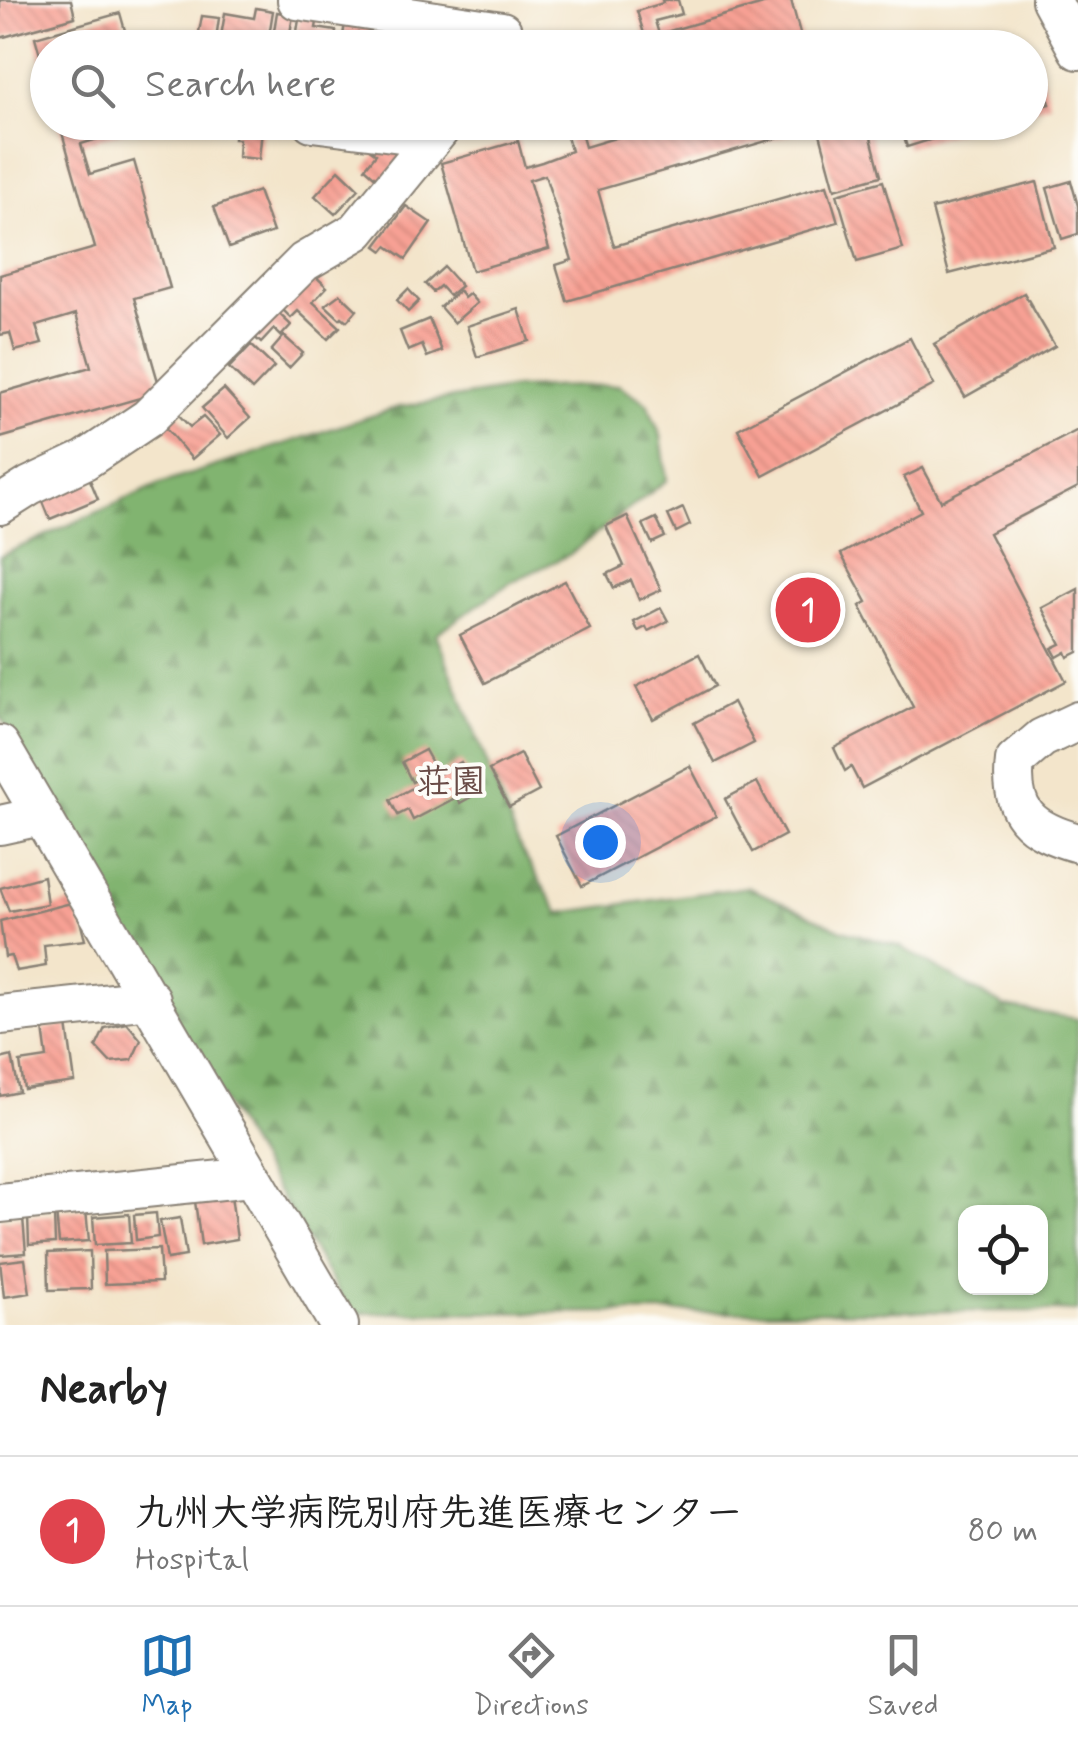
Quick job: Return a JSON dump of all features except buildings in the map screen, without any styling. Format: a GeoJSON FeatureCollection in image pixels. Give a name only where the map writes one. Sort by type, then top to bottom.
{"type":"FeatureCollection","features":[{"type":"Feature","properties":{"kind":"street"},"geometry":{"type":"LineString","coordinates":[[296,0],[505,26]]}},
{"type":"Feature","properties":{"kind":"street"},"geometry":{"type":"LineString","coordinates":[[1051,0],[1076,41]]}},
{"type":"Feature","properties":{"kind":"street"},"geometry":{"type":"LineString","coordinates":[[0,506],[30,486],[85,460],[148,418],[304,262],[357,231],[431,140]]}},
{"type":"Feature","properties":{"kind":"street"},"geometry":{"type":"LineString","coordinates":[[1078,720],[1042,738],[1015,762],[1012,790],[1028,821],[1078,843]]}},
{"type":"Feature","properties":{"kind":"street"},"geometry":{"type":"LineString","coordinates":[[0,745],[339,1325]]}},
{"type":"Feature","properties":{"kind":"street"},"geometry":{"type":"LineString","coordinates":[[0,826],[41,816]]}},
{"type":"Feature","properties":{"kind":"street"},"geometry":{"type":"LineString","coordinates":[[0,1015],[151,999]]}},
{"type":"Feature","properties":{"kind":"street"},"geometry":{"type":"LineString","coordinates":[[0,1203],[250,1177]]}},
{"type":"Feature","properties":{"kind":"green space"},"geometry":{"type":"Polygon","coordinates":[[[619,385],[647,403],[661,436],[667,480],[569,555],[511,582],[436,634],[521,850],[559,913],[748,887],[842,930],[901,947],[1005,1007],[1078,1019],[1078,1311],[351,1313],[201,1065],[0,715],[0,556],[160,484],[399,407],[515,388],[619,385]]]}},
{"type":"Feature","properties":{"kind":"place","name":"九州大学病院別府先進医療センター"},"geometry":{"type":"Point","coordinates":[808,610]}},
{"type":"Feature","properties":{"kind":"district","name":"荘園"},"geometry":{"type":"Point","coordinates":[451,781]}}]}
